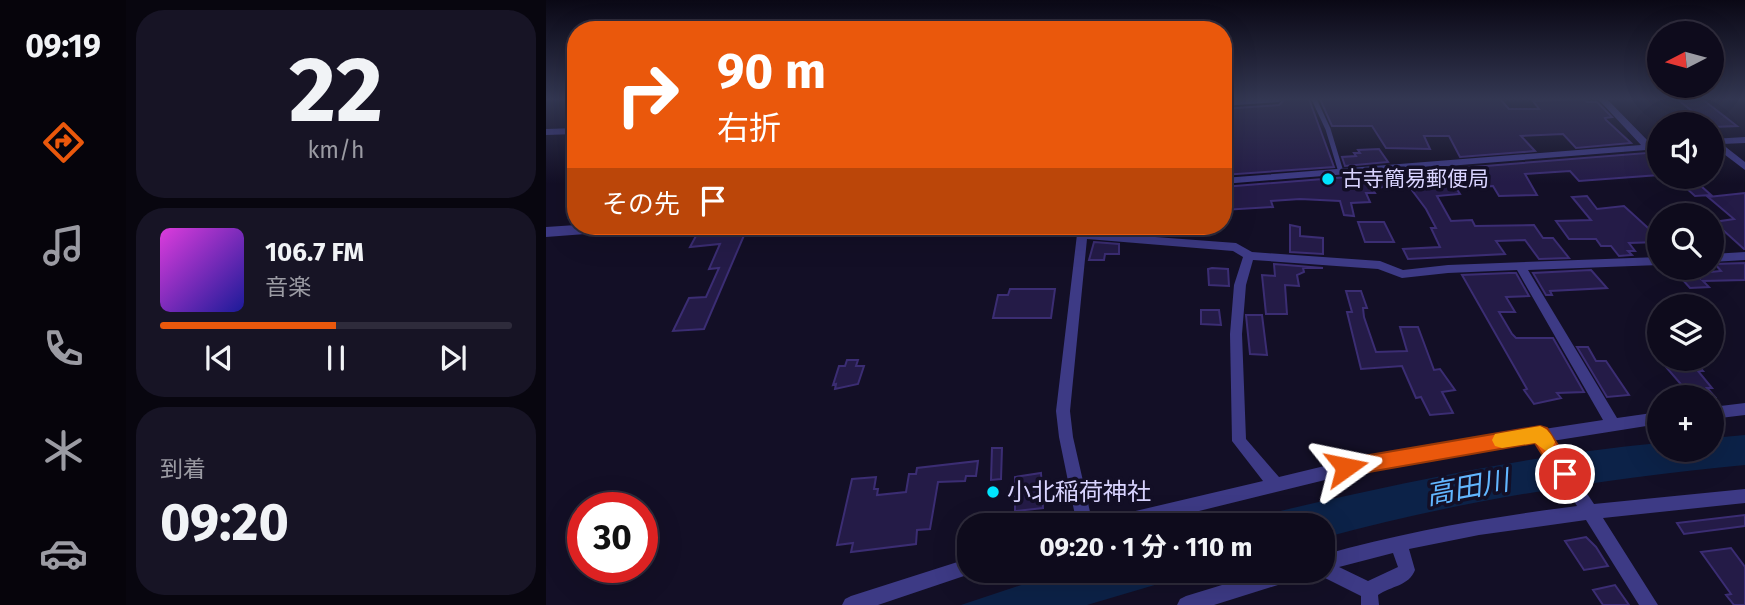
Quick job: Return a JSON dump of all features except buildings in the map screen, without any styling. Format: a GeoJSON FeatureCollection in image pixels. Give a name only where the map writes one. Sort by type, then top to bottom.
{"type":"FeatureCollection","features":[{"type":"Feature","properties":{"kind":"street"},"geometry":{"type":"LineString","coordinates":[[1633,127],[1647,140]]}},
{"type":"Feature","properties":{"kind":"street"},"geometry":{"type":"LineString","coordinates":[[546,132],[567,131]]}},
{"type":"Feature","properties":{"kind":"street"},"geometry":{"type":"LineString","coordinates":[[1724,141],[1745,139]]}},
{"type":"Feature","properties":{"kind":"street"},"geometry":{"type":"LineString","coordinates":[[1232,180],[1647,147]]}},
{"type":"Feature","properties":{"kind":"street"},"geometry":{"type":"LineString","coordinates":[[1724,151],[1745,167]]}},
{"type":"Feature","properties":{"kind":"street"},"geometry":{"type":"LineString","coordinates":[[546,232],[567,230]]}},
{"type":"Feature","properties":{"kind":"street"},"geometry":{"type":"LineString","coordinates":[[1082,235],[1063,411],[1082,513]]}},
{"type":"Feature","properties":{"kind":"street"},"geometry":{"type":"LineString","coordinates":[[1120,235],[1236,247],[1249,256],[1380,265],[1402,274],[1448,269],[1647,262]]}},
{"type":"Feature","properties":{"kind":"street"},"geometry":{"type":"LineString","coordinates":[[1249,256],[1240,285],[1236,334],[1239,441],[1275,484]]}},
{"type":"Feature","properties":{"kind":"street"},"geometry":{"type":"LineString","coordinates":[[1724,257],[1745,256]]}},
{"type":"Feature","properties":{"kind":"street"},"geometry":{"type":"LineString","coordinates":[[1521,268],[1612,423]]}},
{"type":"Feature","properties":{"kind":"street"},"geometry":{"type":"LineString","coordinates":[[1724,412],[1745,410]]}},
{"type":"Feature","properties":{"kind":"street"},"geometry":{"type":"LineString","coordinates":[[1158,513],[1396,457],[1647,419]]}},
{"type":"Feature","properties":{"kind":"street"},"geometry":{"type":"LineString","coordinates":[[1541,436],[1649,605]]}},
{"type":"Feature","properties":{"kind":"street"},"geometry":{"type":"LineString","coordinates":[[1335,563],[1399,545],[1470,530],[1589,511],[1745,496]]}},
{"type":"Feature","properties":{"kind":"street"},"geometry":{"type":"LineString","coordinates":[[1335,574],[1369,598],[1376,585],[1401,577],[1407,570],[1399,545]]}},
{"type":"Feature","properties":{"kind":"street"},"geometry":{"type":"LineString","coordinates":[[851,605],[957,570]]}},
{"type":"Feature","properties":{"kind":"street"},"geometry":{"type":"LineString","coordinates":[[1186,605],[1258,583]]}},
{"type":"Feature","properties":{"kind":"lane"},"geometry":{"type":"LineString","coordinates":[[1327,127],[1327,134],[1341,172]]}},
{"type":"Feature","properties":{"kind":"water","name":"高田川"},"geometry":{"type":"Polygon","coordinates":[[[1745,435],[1745,465],[1532,492],[1335,535],[1335,513],[1273,513],[1493,466],[1604,449],[1647,444],[1647,462],[1724,462],[1724,437],[1745,435]]]}},
{"type":"Feature","properties":{"kind":"water"},"geometry":{"type":"Polygon","coordinates":[[[1027,583],[1161,583],[1087,605],[961,605],[1027,583]]]}},
{"type":"Feature","properties":{"kind":"slow traffic"},"geometry":{"type":"LineString","coordinates":[[1502,440],[1540,434],[1546,442]]}},
{"type":"Feature","properties":{"kind":"place","name":"古寺簡易郵便局"},"geometry":{"type":"Point","coordinates":[1328,179]}},
{"type":"Feature","properties":{"kind":"place","name":"小北稲荷神社"},"geometry":{"type":"Point","coordinates":[993,492]}},
{"type":"Feature","properties":{"kind":"route"},"geometry":{"type":"LineString","coordinates":[[1346,467],[1540,434],[1565,474]]}}]}
